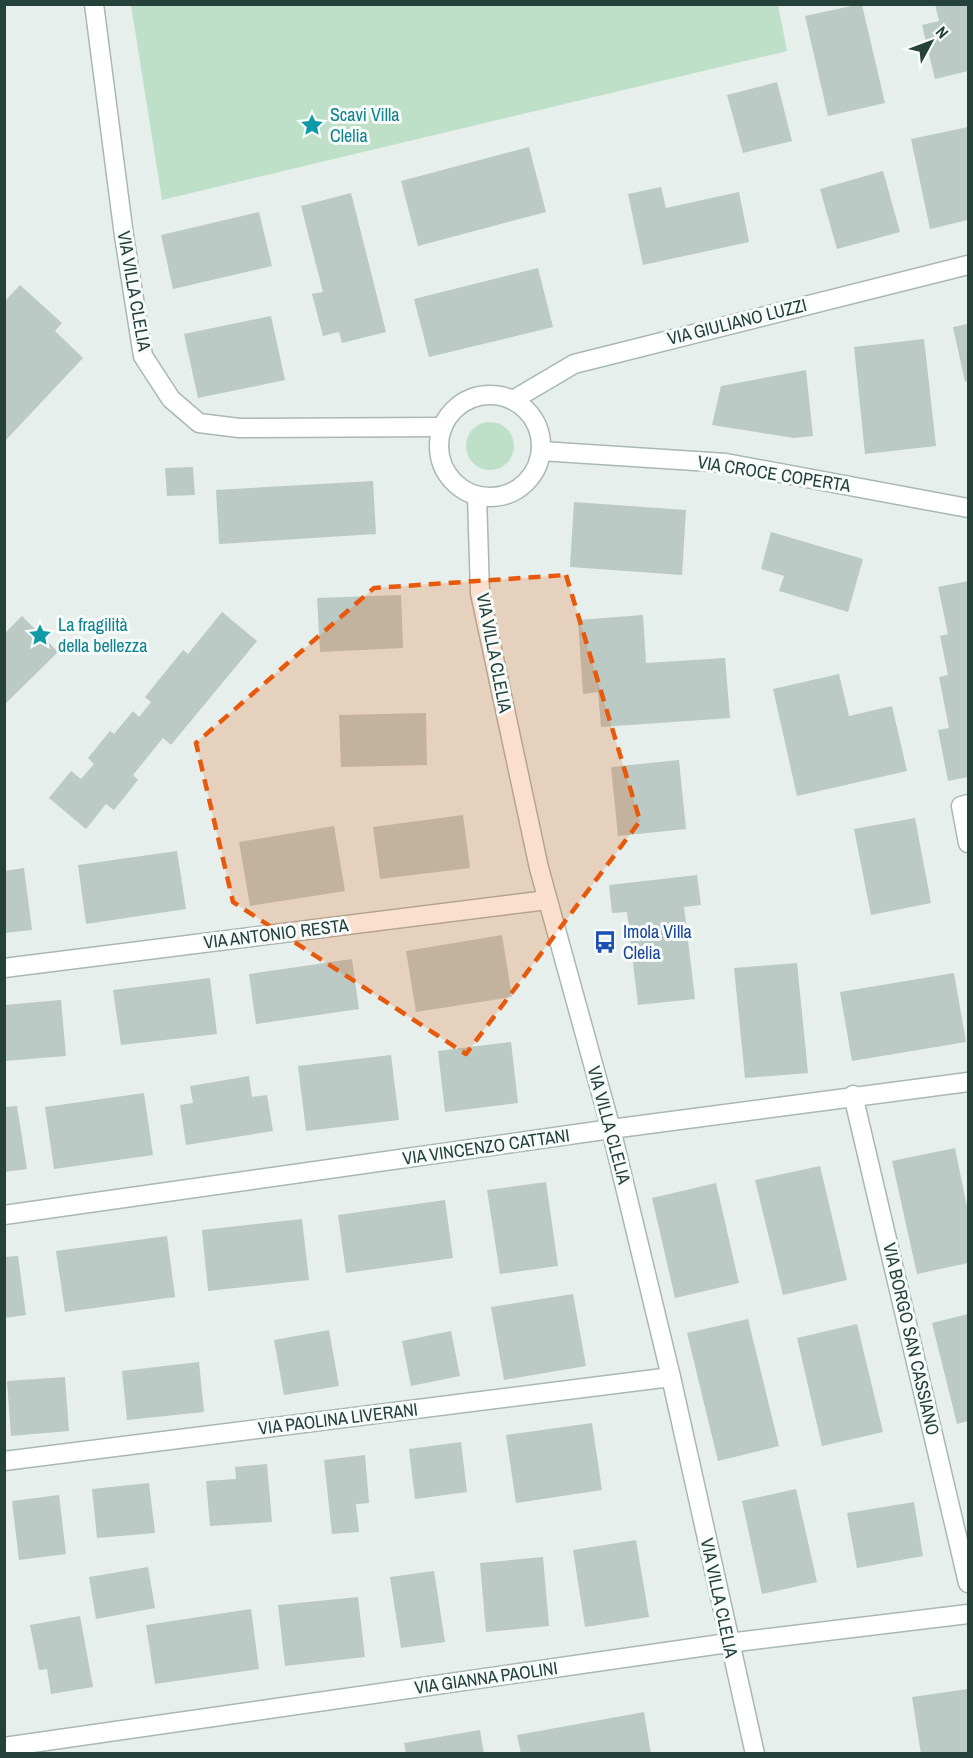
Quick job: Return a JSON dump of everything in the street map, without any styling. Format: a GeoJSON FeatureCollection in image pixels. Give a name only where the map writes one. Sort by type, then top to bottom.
{"type":"FeatureCollection","features":[{"type":"Feature","properties":{"kind":"street","name":"VIA VILLA CLELIA"},"geometry":{"type":"LineString","coordinates":[[94,4],[124,236],[143,356],[171,399],[199,423],[238,428],[443,427]]}},
{"type":"Feature","properties":{"kind":"street","name":"VIA GIULIANO LUZZI"},"geometry":{"type":"LineString","coordinates":[[513,400],[574,364],[969,265]]}},
{"type":"Feature","properties":{"kind":"street"},"geometry":{"type":"LineString","coordinates":[[497,395],[513,400],[535,421],[541,436],[542,451],[537,468],[526,483],[512,493],[495,497],[477,496],[462,489],[449,476],[441,461],[439,444],[443,427],[451,412],[464,402],[481,396],[497,395]]}},
{"type":"Feature","properties":{"kind":"street","name":"VIA CROCE COPERTA"},"geometry":{"type":"LineString","coordinates":[[542,451],[726,463],[969,508]]}},
{"type":"Feature","properties":{"kind":"street","name":"VIA VILLA CLELIA"},"geometry":{"type":"LineString","coordinates":[[477,496],[480,594],[547,900],[611,1129],[671,1377],[728,1643],[755,1754]]}},
{"type":"Feature","properties":{"kind":"street"},"geometry":{"type":"LineString","coordinates":[[969,804],[960,806],[969,843]]}},
{"type":"Feature","properties":{"kind":"street","name":"VIA ANTONIO RESTA"},"geometry":{"type":"LineString","coordinates":[[4,968],[547,900]]}},
{"type":"Feature","properties":{"kind":"street","name":"VIA VINCENZO CATTANI"},"geometry":{"type":"LineString","coordinates":[[4,1215],[853,1095],[969,1082]]}},
{"type":"Feature","properties":{"kind":"street","name":"VIA BORGO SAN CASSIANO"},"geometry":{"type":"LineString","coordinates":[[853,1095],[969,1583]]}},
{"type":"Feature","properties":{"kind":"street","name":"VIA PAOLINA LIVERANI"},"geometry":{"type":"LineString","coordinates":[[4,1461],[671,1377]]}},
{"type":"Feature","properties":{"kind":"street","name":"VIA GIANNA PAOLINI"},"geometry":{"type":"LineString","coordinates":[[4,1747],[728,1643],[969,1614]]}},
{"type":"Feature","properties":{"kind":"highlighted area"},"geometry":{"type":"Polygon","coordinates":[[[566,575],[640,821],[466,1054],[233,902],[196,743],[374,588],[566,575]]]}},
{"type":"Feature","properties":{"kind":"green space","name":"Scavi Villa Clelia"},"geometry":{"type":"Polygon","coordinates":[[[131,5],[778,5],[787,51],[162,200],[131,5]]]}},
{"type":"Feature","properties":{"kind":"green space"},"geometry":{"type":"Polygon","coordinates":[[[485,422],[495,422],[507,429],[514,441],[514,451],[507,463],[495,470],[485,470],[470,459],[466,451],[466,441],[477,426],[485,422]]]}},
{"type":"Feature","properties":{"kind":"building"},"geometry":{"type":"Polygon","coordinates":[[[935,4],[968,4],[968,71],[935,79],[922,25],[939,21],[935,4]]]}},
{"type":"Feature","properties":{"kind":"building"},"geometry":{"type":"Polygon","coordinates":[[[862,5],[885,103],[828,116],[805,16],[862,5]]]}},
{"type":"Feature","properties":{"kind":"building"},"geometry":{"type":"Polygon","coordinates":[[[777,82],[792,141],[743,153],[727,95],[777,82]]]}},
{"type":"Feature","properties":{"kind":"building"},"geometry":{"type":"Polygon","coordinates":[[[968,127],[968,220],[930,229],[911,139],[968,127]]]}},
{"type":"Feature","properties":{"kind":"building"},"geometry":{"type":"Polygon","coordinates":[[[529,147],[546,212],[418,246],[401,181],[529,147]]]}},
{"type":"Feature","properties":{"kind":"building"},"geometry":{"type":"Polygon","coordinates":[[[883,171],[900,232],[837,249],[820,189],[883,171]]]}},
{"type":"Feature","properties":{"kind":"building"},"geometry":{"type":"Polygon","coordinates":[[[661,187],[666,208],[739,192],[749,242],[643,265],[628,194],[661,187]]]}},
{"type":"Feature","properties":{"kind":"building"},"geometry":{"type":"Polygon","coordinates":[[[351,193],[386,332],[342,343],[339,332],[323,336],[312,294],[323,292],[301,206],[351,193]]]}},
{"type":"Feature","properties":{"kind":"building"},"geometry":{"type":"Polygon","coordinates":[[[259,212],[272,266],[173,289],[161,235],[259,212]]]}},
{"type":"Feature","properties":{"kind":"building"},"geometry":{"type":"Polygon","coordinates":[[[538,268],[553,327],[429,357],[414,299],[538,268]]]}},
{"type":"Feature","properties":{"kind":"building"},"geometry":{"type":"Polygon","coordinates":[[[20,285],[62,323],[55,331],[83,358],[4,442],[4,302],[20,285]]]}},
{"type":"Feature","properties":{"kind":"building"},"geometry":{"type":"Polygon","coordinates":[[[271,316],[285,380],[198,398],[184,334],[271,316]]]}},
{"type":"Feature","properties":{"kind":"building"},"geometry":{"type":"Polygon","coordinates":[[[968,324],[968,381],[965,382],[953,327],[968,324]]]}},
{"type":"Feature","properties":{"kind":"building"},"geometry":{"type":"Polygon","coordinates":[[[924,339],[936,446],[865,454],[854,347],[924,339]]]}},
{"type":"Feature","properties":{"kind":"building"},"geometry":{"type":"Polygon","coordinates":[[[806,370],[813,436],[794,438],[712,425],[721,386],[806,370]]]}},
{"type":"Feature","properties":{"kind":"building"},"geometry":{"type":"Polygon","coordinates":[[[193,467],[195,495],[167,496],[165,468],[193,467]]]}},
{"type":"Feature","properties":{"kind":"building"},"geometry":{"type":"Polygon","coordinates":[[[373,481],[376,534],[219,544],[216,490],[373,481]]]}},
{"type":"Feature","properties":{"kind":"building"},"geometry":{"type":"Polygon","coordinates":[[[574,502],[686,510],[682,575],[570,567],[574,502]]]}},
{"type":"Feature","properties":{"kind":"building"},"geometry":{"type":"Polygon","coordinates":[[[771,532],[863,559],[848,612],[779,591],[784,576],[761,569],[771,532]]]}},
{"type":"Feature","properties":{"kind":"building"},"geometry":{"type":"Polygon","coordinates":[[[968,581],[968,777],[948,781],[938,730],[949,728],[939,677],[948,675],[940,636],[948,634],[938,587],[968,581]]]}},
{"type":"Feature","properties":{"kind":"building"},"geometry":{"type":"Polygon","coordinates":[[[401,595],[403,648],[320,652],[317,598],[401,595]]]}},
{"type":"Feature","properties":{"kind":"building"},"geometry":{"type":"Polygon","coordinates":[[[222,612],[257,641],[171,745],[163,738],[133,775],[138,780],[114,810],[106,804],[86,829],[49,798],[71,771],[81,779],[94,764],[88,758],[110,731],[114,734],[133,711],[139,717],[151,702],[145,697],[183,650],[188,654],[222,612]]]}},
{"type":"Feature","properties":{"kind":"building"},"geometry":{"type":"Polygon","coordinates":[[[643,615],[646,663],[725,658],[730,718],[601,727],[598,692],[583,694],[578,620],[643,615]]]}},
{"type":"Feature","properties":{"kind":"building"},"geometry":{"type":"Polygon","coordinates":[[[22,616],[58,652],[4,705],[4,634],[22,616]]]}},
{"type":"Feature","properties":{"kind":"building"},"geometry":{"type":"Polygon","coordinates":[[[839,674],[849,716],[892,706],[907,771],[797,796],[773,689],[839,674]]]}},
{"type":"Feature","properties":{"kind":"building"},"geometry":{"type":"Polygon","coordinates":[[[426,713],[427,765],[341,767],[339,715],[426,713]]]}},
{"type":"Feature","properties":{"kind":"building"},"geometry":{"type":"Polygon","coordinates":[[[679,760],[686,829],[618,836],[611,767],[679,760]]]}},
{"type":"Feature","properties":{"kind":"building"},"geometry":{"type":"Polygon","coordinates":[[[463,815],[470,868],[380,879],[373,827],[463,815]]]}},
{"type":"Feature","properties":{"kind":"building"},"geometry":{"type":"Polygon","coordinates":[[[915,818],[931,903],[871,915],[854,829],[915,818]]]}},
{"type":"Feature","properties":{"kind":"building"},"geometry":{"type":"Polygon","coordinates":[[[334,826],[345,891],[250,906],[239,842],[334,826]]]}},
{"type":"Feature","properties":{"kind":"building"},"geometry":{"type":"Polygon","coordinates":[[[177,851],[186,909],[86,924],[78,865],[177,851]]]}},
{"type":"Feature","properties":{"kind":"building"},"geometry":{"type":"Polygon","coordinates":[[[24,868],[32,930],[4,933],[4,871],[24,868]]]}},
{"type":"Feature","properties":{"kind":"building"},"geometry":{"type":"Polygon","coordinates":[[[697,875],[701,905],[684,907],[695,999],[638,1005],[627,912],[612,913],[609,885],[697,875]]]}},
{"type":"Feature","properties":{"kind":"building"},"geometry":{"type":"Polygon","coordinates":[[[502,935],[512,997],[416,1012],[406,951],[502,935]]]}},
{"type":"Feature","properties":{"kind":"building"},"geometry":{"type":"Polygon","coordinates":[[[352,959],[359,1009],[256,1024],[249,974],[352,959]]]}},
{"type":"Feature","properties":{"kind":"building"},"geometry":{"type":"Polygon","coordinates":[[[797,963],[808,1073],[745,1078],[734,968],[797,963]]]}},
{"type":"Feature","properties":{"kind":"building"},"geometry":{"type":"Polygon","coordinates":[[[954,973],[966,1042],[852,1061],[840,992],[954,973]]]}},
{"type":"Feature","properties":{"kind":"building"},"geometry":{"type":"Polygon","coordinates":[[[210,978],[217,1034],[121,1045],[113,990],[210,978]]]}},
{"type":"Feature","properties":{"kind":"building"},"geometry":{"type":"Polygon","coordinates":[[[61,1000],[66,1056],[4,1061],[4,1005],[61,1000]]]}},
{"type":"Feature","properties":{"kind":"building"},"geometry":{"type":"Polygon","coordinates":[[[511,1042],[518,1103],[445,1112],[438,1051],[511,1042]]]}},
{"type":"Feature","properties":{"kind":"building"},"geometry":{"type":"Polygon","coordinates":[[[391,1055],[399,1120],[306,1131],[298,1066],[391,1055]]]}},
{"type":"Feature","properties":{"kind":"building"},"geometry":{"type":"Polygon","coordinates":[[[249,1076],[252,1097],[267,1095],[273,1131],[186,1145],[180,1105],[193,1103],[190,1086],[249,1076]]]}},
{"type":"Feature","properties":{"kind":"building"},"geometry":{"type":"Polygon","coordinates":[[[144,1093],[153,1155],[54,1169],[45,1107],[144,1093]]]}},
{"type":"Feature","properties":{"kind":"building"},"geometry":{"type":"Polygon","coordinates":[[[17,1106],[27,1169],[4,1172],[4,1107],[17,1106]]]}},
{"type":"Feature","properties":{"kind":"building"},"geometry":{"type":"Polygon","coordinates":[[[955,1148],[968,1212],[968,1263],[917,1274],[892,1161],[955,1148]]]}},
{"type":"Feature","properties":{"kind":"building"},"geometry":{"type":"Polygon","coordinates":[[[820,1166],[847,1280],[783,1295],[755,1180],[820,1166]]]}},
{"type":"Feature","properties":{"kind":"building"},"geometry":{"type":"Polygon","coordinates":[[[546,1182],[558,1266],[500,1274],[487,1190],[546,1182]]]}},
{"type":"Feature","properties":{"kind":"building"},"geometry":{"type":"Polygon","coordinates":[[[716,1183],[739,1283],[675,1298],[652,1198],[716,1183]]]}},
{"type":"Feature","properties":{"kind":"building"},"geometry":{"type":"Polygon","coordinates":[[[445,1200],[453,1258],[346,1273],[338,1215],[445,1200]]]}},
{"type":"Feature","properties":{"kind":"building"},"geometry":{"type":"Polygon","coordinates":[[[302,1219],[309,1280],[208,1291],[202,1230],[302,1219]]]}},
{"type":"Feature","properties":{"kind":"building"},"geometry":{"type":"Polygon","coordinates":[[[167,1236],[175,1297],[65,1312],[56,1251],[167,1236]]]}},
{"type":"Feature","properties":{"kind":"building"},"geometry":{"type":"Polygon","coordinates":[[[18,1256],[26,1315],[4,1318],[4,1257],[18,1256]]]}},
{"type":"Feature","properties":{"kind":"building"},"geometry":{"type":"Polygon","coordinates":[[[573,1294],[586,1366],[504,1380],[491,1307],[573,1294]]]}},
{"type":"Feature","properties":{"kind":"building"},"geometry":{"type":"Polygon","coordinates":[[[968,1314],[968,1421],[957,1424],[932,1323],[968,1314]]]}},
{"type":"Feature","properties":{"kind":"building"},"geometry":{"type":"Polygon","coordinates":[[[748,1319],[779,1446],[718,1461],[687,1333],[748,1319]]]}},
{"type":"Feature","properties":{"kind":"building"},"geometry":{"type":"Polygon","coordinates":[[[857,1324],[883,1432],[822,1446],[797,1338],[857,1324]]]}},
{"type":"Feature","properties":{"kind":"building"},"geometry":{"type":"Polygon","coordinates":[[[329,1330],[339,1386],[284,1395],[274,1340],[329,1330]]]}},
{"type":"Feature","properties":{"kind":"building"},"geometry":{"type":"Polygon","coordinates":[[[451,1331],[460,1376],[411,1386],[402,1341],[451,1331]]]}},
{"type":"Feature","properties":{"kind":"building"},"geometry":{"type":"Polygon","coordinates":[[[199,1362],[204,1412],[127,1420],[122,1371],[199,1362]]]}},
{"type":"Feature","properties":{"kind":"building"},"geometry":{"type":"Polygon","coordinates":[[[65,1377],[69,1431],[11,1436],[7,1381],[65,1377]]]}},
{"type":"Feature","properties":{"kind":"building"},"geometry":{"type":"Polygon","coordinates":[[[592,1423],[602,1490],[516,1503],[506,1435],[592,1423]]]}},
{"type":"Feature","properties":{"kind":"building"},"geometry":{"type":"Polygon","coordinates":[[[461,1442],[467,1492],[415,1499],[409,1449],[461,1442]]]}},
{"type":"Feature","properties":{"kind":"building"},"geometry":{"type":"Polygon","coordinates":[[[365,1455],[369,1503],[356,1504],[359,1532],[332,1534],[324,1460],[365,1455]]]}},
{"type":"Feature","properties":{"kind":"building"},"geometry":{"type":"Polygon","coordinates":[[[267,1464],[272,1522],[210,1526],[206,1481],[236,1479],[235,1467],[267,1464]]]}},
{"type":"Feature","properties":{"kind":"building"},"geometry":{"type":"Polygon","coordinates":[[[149,1483],[155,1533],[97,1538],[92,1489],[149,1483]]]}},
{"type":"Feature","properties":{"kind":"building"},"geometry":{"type":"Polygon","coordinates":[[[796,1489],[817,1582],[762,1594],[742,1501],[796,1489]]]}},
{"type":"Feature","properties":{"kind":"building"},"geometry":{"type":"Polygon","coordinates":[[[59,1495],[66,1554],[19,1560],[12,1501],[59,1495]]]}},
{"type":"Feature","properties":{"kind":"building"},"geometry":{"type":"Polygon","coordinates":[[[914,1502],[923,1556],[857,1568],[847,1513],[914,1502]]]}},
{"type":"Feature","properties":{"kind":"building"},"geometry":{"type":"Polygon","coordinates":[[[636,1540],[649,1617],[585,1627],[573,1550],[636,1540]]]}},
{"type":"Feature","properties":{"kind":"building"},"geometry":{"type":"Polygon","coordinates":[[[543,1557],[549,1626],[486,1632],[480,1563],[543,1557]]]}},
{"type":"Feature","properties":{"kind":"building"},"geometry":{"type":"Polygon","coordinates":[[[148,1567],[155,1608],[96,1619],[89,1577],[148,1567]]]}},
{"type":"Feature","properties":{"kind":"building"},"geometry":{"type":"Polygon","coordinates":[[[434,1571],[445,1642],[401,1648],[390,1577],[434,1571]]]}},
{"type":"Feature","properties":{"kind":"building"},"geometry":{"type":"Polygon","coordinates":[[[358,1597],[365,1657],[285,1666],[278,1605],[358,1597]]]}},
{"type":"Feature","properties":{"kind":"building"},"geometry":{"type":"Polygon","coordinates":[[[251,1609],[259,1669],[155,1684],[146,1625],[251,1609]]]}},
{"type":"Feature","properties":{"kind":"building"},"geometry":{"type":"Polygon","coordinates":[[[80,1616],[93,1687],[51,1694],[47,1669],[39,1670],[30,1625],[80,1616]]]}},
{"type":"Feature","properties":{"kind":"building"},"geometry":{"type":"Polygon","coordinates":[[[968,1689],[968,1754],[921,1754],[912,1697],[968,1689]]]}},
{"type":"Feature","properties":{"kind":"building"},"geometry":{"type":"Polygon","coordinates":[[[644,1712],[651,1754],[521,1754],[517,1735],[644,1712]]]}},
{"type":"Feature","properties":{"kind":"building"},"geometry":{"type":"Polygon","coordinates":[[[480,1730],[484,1754],[406,1754],[404,1743],[480,1730]]]}},
{"type":"Feature","properties":{"kind":"place","name":"Scavi Villa Clelia"},"geometry":{"type":"Point","coordinates":[312,125]}},
{"type":"Feature","properties":{"kind":"place","name":"La fragilità della bellezza"},"geometry":{"type":"Point","coordinates":[40,635]}},
{"type":"Feature","properties":{"kind":"place","name":"Imola Villa Clelia"},"geometry":{"type":"Point","coordinates":[605,942]}}]}
